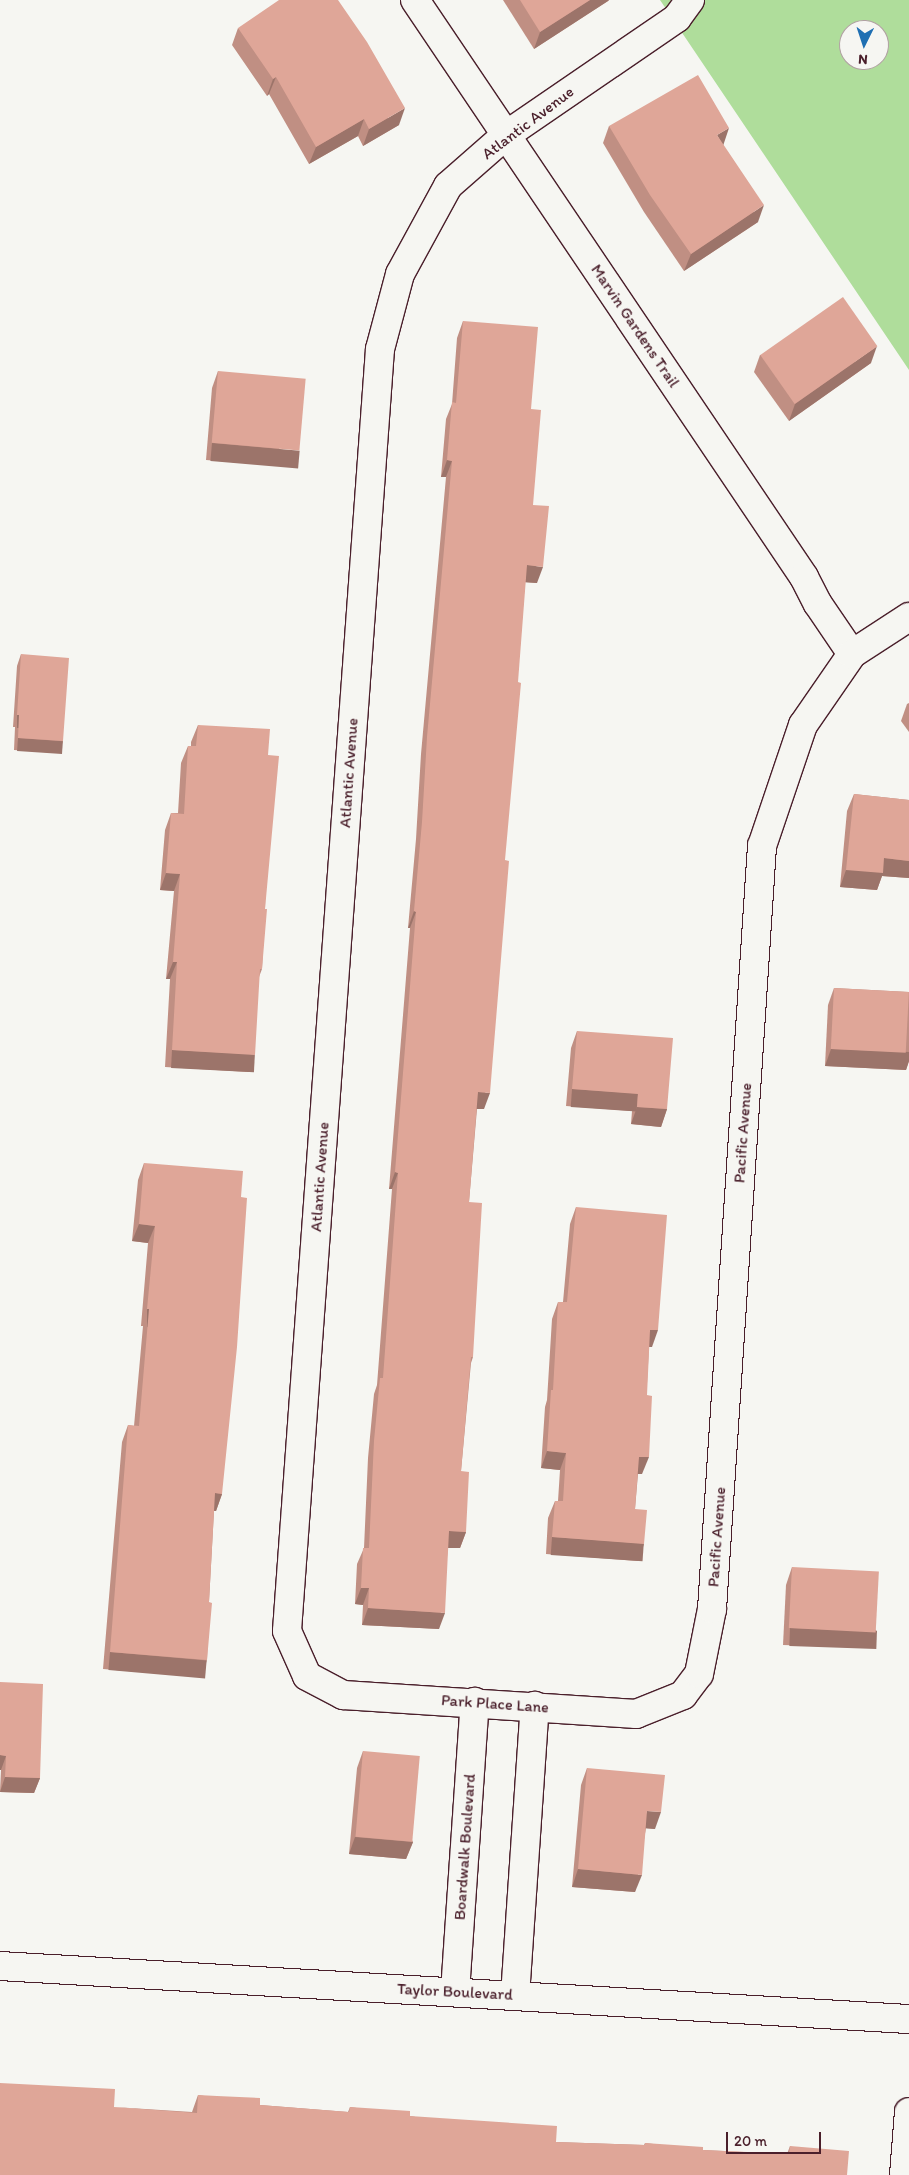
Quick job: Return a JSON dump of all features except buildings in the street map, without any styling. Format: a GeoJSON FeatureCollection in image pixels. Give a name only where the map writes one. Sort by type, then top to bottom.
{"type":"FeatureCollection","features":[{"type":"Feature","properties":{"kind":"street","name":"Marvin Gardens Trail"},"geometry":{"type":"LineString","coordinates":[[415,0],[804,577],[818,604],[852,654]]}},
{"type":"Feature","properties":{"kind":"street","name":"Atlantic Avenue"},"geometry":{"type":"LineString","coordinates":[[307,1676],[287,1631],[380,349],[400,274],[448,186],[506,135],[677,18],[690,0]]}},
{"type":"Feature","properties":{"kind":"street","name":"Pacific Avenue"},"geometry":{"type":"LineString","coordinates":[[683,1695],[699,1674],[712,1609],[762,846],[803,725],[852,654],[909,617]]}},
{"type":"Feature","properties":{"kind":"street","name":"Park Place Lane"},"geometry":{"type":"LineString","coordinates":[[307,1676],[343,1695],[475,1702],[636,1714],[683,1695]]}},
{"type":"Feature","properties":{"kind":"street","name":"Boardwalk Boulevard"},"geometry":{"type":"LineString","coordinates":[[455,1992],[475,1702]]}},
{"type":"Feature","properties":{"kind":"street"},"geometry":{"type":"LineString","coordinates":[[515,1996],[535,1706]]}},
{"type":"Feature","properties":{"kind":"street","name":"Taylor Boulevard"},"geometry":{"type":"LineString","coordinates":[[0,1966],[909,2019]]}},
{"type":"Feature","properties":{"kind":"street"},"geometry":{"type":"LineString","coordinates":[[904,2175],[909,2112]]}},
{"type":"Feature","properties":{"kind":"green space"},"geometry":{"type":"Polygon","coordinates":[[[660,0],[909,0],[909,370],[660,0]]]}}]}
